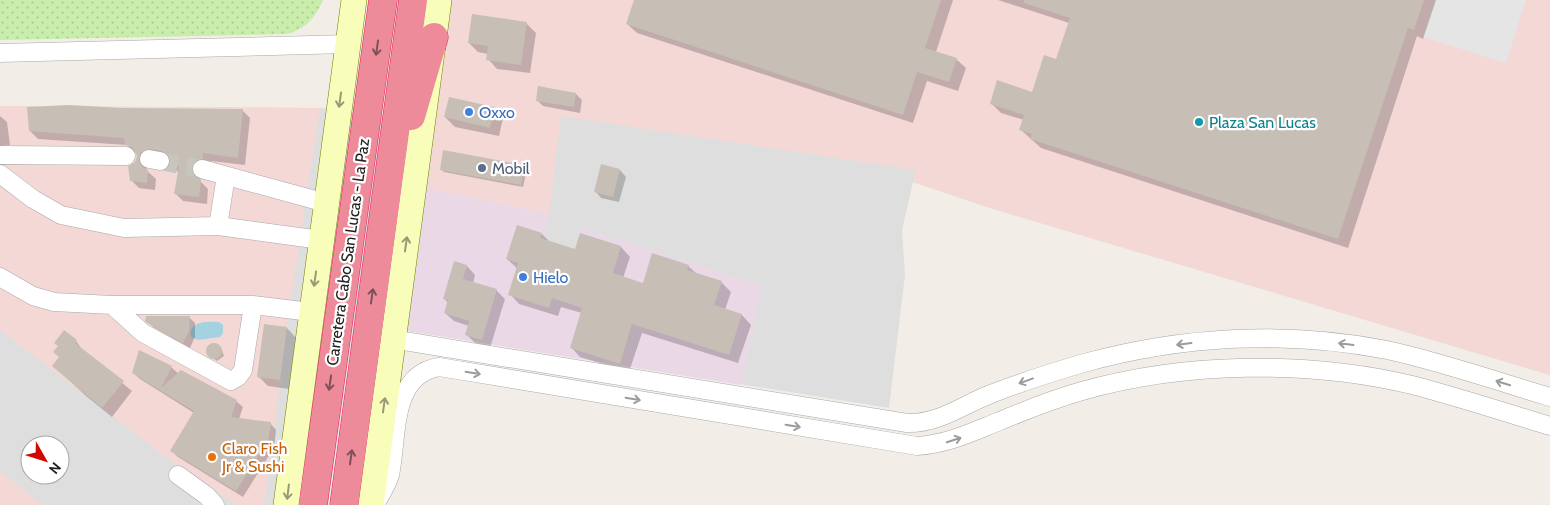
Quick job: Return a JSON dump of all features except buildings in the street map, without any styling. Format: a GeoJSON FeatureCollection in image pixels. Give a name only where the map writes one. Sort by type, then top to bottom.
{"type":"FeatureCollection","features":[{"type":"Feature","properties":{"kind":"highway","name":"Carretera Cabo San Lucas - La Paz"},"geometry":{"type":"LineString","coordinates":[[313,505],[384,0]]}},
{"type":"Feature","properties":{"kind":"highway","name":"Carretera Cabo San Lucas - La Paz"},"geometry":{"type":"LineString","coordinates":[[344,505],[413,0]]}},
{"type":"Feature","properties":{"kind":"highway"},"geometry":{"type":"LineString","coordinates":[[378,256],[411,117],[434,37]]}},
{"type":"Feature","properties":{"kind":"main road"},"geometry":{"type":"LineString","coordinates":[[286,505],[354,0]]}},
{"type":"Feature","properties":{"kind":"main road"},"geometry":{"type":"LineString","coordinates":[[371,505],[439,0]]}},
{"type":"Feature","properties":{"kind":"street"},"geometry":{"type":"LineString","coordinates":[[0,53],[348,44]]}},
{"type":"Feature","properties":{"kind":"street"},"geometry":{"type":"LineString","coordinates":[[0,155],[126,156]]}},
{"type":"Feature","properties":{"kind":"street"},"geometry":{"type":"LineString","coordinates":[[202,169],[326,203]]}},
{"type":"Feature","properties":{"kind":"street"},"geometry":{"type":"LineString","coordinates":[[0,174],[33,199],[60,215],[124,228],[218,226],[321,240]]}},
{"type":"Feature","properties":{"kind":"street"},"geometry":{"type":"LineString","coordinates":[[218,226],[226,176]]}},
{"type":"Feature","properties":{"kind":"street"},"geometry":{"type":"LineString","coordinates":[[0,277],[33,296],[54,302],[112,305],[253,305],[311,312]]}},
{"type":"Feature","properties":{"kind":"street"},"geometry":{"type":"LineString","coordinates":[[112,305],[143,333],[232,381],[243,370],[253,305]]}},
{"type":"Feature","properties":{"kind":"street"},"geometry":{"type":"LineString","coordinates":[[395,326],[397,336],[404,341],[907,423],[938,419],[989,395],[1034,378],[1118,354],[1228,338],[1292,338],[1387,350],[1550,397]]}},
{"type":"Feature","properties":{"kind":"street"},"geometry":{"type":"LineString","coordinates":[[376,505],[389,477],[405,390],[420,374],[439,367],[917,446],[950,441],[1000,420],[1082,391],[1164,375],[1231,368],[1290,368],[1381,379],[1412,385],[1550,426]]}},
{"type":"Feature","properties":{"kind":"street"},"geometry":{"type":"LineString","coordinates":[[178,475],[207,496],[215,505]]}},
{"type":"Feature","properties":{"kind":"shaded area"},"geometry":{"type":"Polygon","coordinates":[[[399,0],[1550,0],[1550,375],[987,207],[913,182],[902,230],[905,275],[889,408],[354,322],[328,505],[0,505],[0,106],[320,108],[383,116],[399,0]]]}},
{"type":"Feature","properties":{"kind":"shaded area"},"geometry":{"type":"Polygon","coordinates":[[[450,0],[1550,0],[1550,375],[987,207],[913,182],[915,170],[561,116],[549,214],[427,188],[450,0]]]}},
{"type":"Feature","properties":{"kind":"shaded area"},"geometry":{"type":"Polygon","coordinates":[[[1435,0],[1526,0],[1506,63],[1423,37],[1435,0]]]}},
{"type":"Feature","properties":{"kind":"shaded area"},"geometry":{"type":"Polygon","coordinates":[[[0,106],[320,108],[291,299],[264,505],[237,505],[176,465],[0,330],[0,106]]]}},
{"type":"Feature","properties":{"kind":"shaded area"},"geometry":{"type":"Polygon","coordinates":[[[427,188],[549,214],[544,240],[575,249],[582,228],[762,286],[741,385],[408,331],[427,188]]]}},
{"type":"Feature","properties":{"kind":"shaded area"},"geometry":{"type":"Polygon","coordinates":[[[0,472],[43,505],[0,505],[0,472]]]}},
{"type":"Feature","properties":{"kind":"green space"},"geometry":{"type":"Polygon","coordinates":[[[0,0],[323,0],[317,12],[305,26],[287,34],[0,40],[0,0]]]}},
{"type":"Feature","properties":{"kind":"water"},"geometry":{"type":"Polygon","coordinates":[[[204,322],[219,322],[223,325],[223,333],[220,337],[198,340],[191,337],[192,328],[195,325],[204,322]]]}},
{"type":"Feature","properties":{"kind":"tunnel"},"geometry":{"type":"LineString","coordinates":[[160,161],[202,169]]}},
{"type":"Feature","properties":{"kind":"place","name":"Oxxo"},"geometry":{"type":"Point","coordinates":[469,112]}},
{"type":"Feature","properties":{"kind":"place","name":"Plaza San Lucas"},"geometry":{"type":"Point","coordinates":[1199,122]}},
{"type":"Feature","properties":{"kind":"place","name":"Mobil"},"geometry":{"type":"Point","coordinates":[482,168]}},
{"type":"Feature","properties":{"kind":"place","name":"Hielo"},"geometry":{"type":"Point","coordinates":[523,277]}},
{"type":"Feature","properties":{"kind":"place","name":"Claro Fish Jr & Sushi"},"geometry":{"type":"Point","coordinates":[212,457]}}]}
